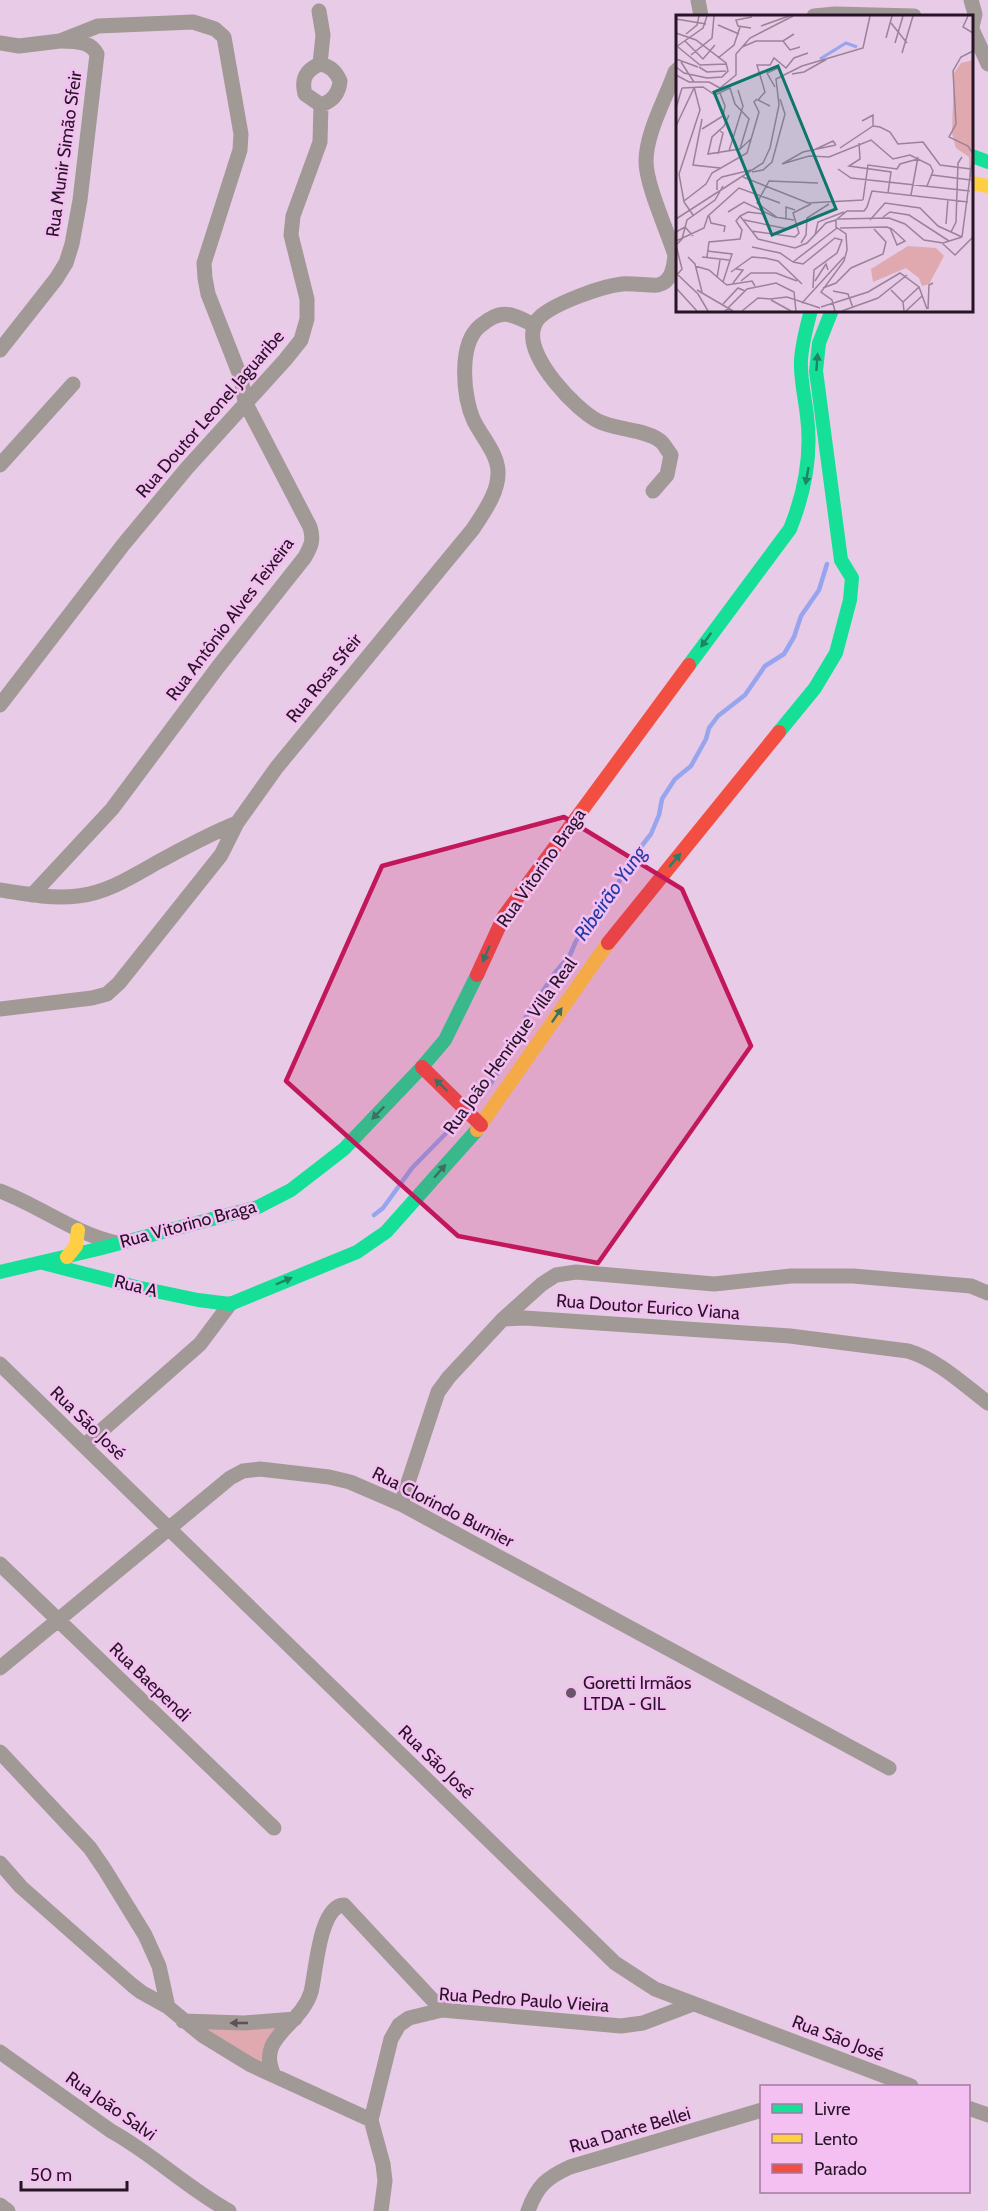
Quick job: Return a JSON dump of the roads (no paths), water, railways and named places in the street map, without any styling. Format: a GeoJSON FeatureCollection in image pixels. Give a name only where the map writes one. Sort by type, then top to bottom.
{"type":"FeatureCollection","features":[{"type":"Feature","properties":{"kind":"main road"},"geometry":{"type":"LineString","coordinates":[[973,156],[988,162]]}},
{"type":"Feature","properties":{"kind":"main road"},"geometry":{"type":"LineString","coordinates":[[973,183],[988,186]]}},
{"type":"Feature","properties":{"kind":"main road","name":"Rua Vitorino Braga"},"geometry":{"type":"LineString","coordinates":[[0,1272],[67,1257],[258,1207],[291,1190],[344,1149],[445,1040],[504,916],[790,529],[797,514],[808,476],[810,456],[801,368],[805,335],[811,312]]}},
{"type":"Feature","properties":{"kind":"main road","name":"Rua João Henrique Villa Real"},"geometry":{"type":"LineString","coordinates":[[231,1304],[357,1252],[386,1232],[477,1121],[619,928],[804,704],[836,653],[850,600],[852,578],[842,560],[816,371],[817,354],[831,312]]}},
{"type":"Feature","properties":{"kind":"main road"},"geometry":{"type":"LineString","coordinates":[[422,1067],[477,1121]]}},
{"type":"Feature","properties":{"kind":"main road"},"geometry":{"type":"LineString","coordinates":[[67,1257],[76,1246],[78,1230]]}},
{"type":"Feature","properties":{"kind":"main road"},"geometry":{"type":"LineString","coordinates":[[98,1249],[98,1276]]}},
{"type":"Feature","properties":{"kind":"main road","name":"Rua A"},"geometry":{"type":"LineString","coordinates":[[43,1263],[198,1300],[231,1304]]}},
{"type":"Feature","properties":{"kind":"street"},"geometry":{"type":"LineString","coordinates":[[698,0],[701,15]]}},
{"type":"Feature","properties":{"kind":"street"},"geometry":{"type":"LineString","coordinates":[[971,0],[975,14],[973,23]]}},
{"type":"Feature","properties":{"kind":"street"},"geometry":{"type":"LineString","coordinates":[[319,11],[323,35],[320,64]]}},
{"type":"Feature","properties":{"kind":"street"},"geometry":{"type":"LineString","coordinates":[[824,15],[874,15]]}},
{"type":"Feature","properties":{"kind":"street","name":"Rua Antônio Alves Teixeira"},"geometry":{"type":"LineString","coordinates":[[32,896],[112,809],[210,676],[311,547],[313,537],[310,527],[245,402],[241,378],[208,294],[205,278],[204,263],[240,150],[241,134],[224,37],[215,29],[193,22],[98,26],[60,41]]}},
{"type":"Feature","properties":{"kind":"street"},"geometry":{"type":"LineString","coordinates":[[973,30],[988,64]]}},
{"type":"Feature","properties":{"kind":"street"},"geometry":{"type":"LineString","coordinates":[[0,43],[18,46],[60,41]]}},
{"type":"Feature","properties":{"kind":"street","name":"Rua Munir Simão Sfeir"},"geometry":{"type":"LineString","coordinates":[[0,350],[66,263],[78,211],[97,54],[93,46],[60,41]]}},
{"type":"Feature","properties":{"kind":"street"},"geometry":{"type":"LineString","coordinates":[[320,64],[334,70],[340,81],[337,94],[321,105],[305,94],[303,83],[303,78],[311,68],[320,64]]}},
{"type":"Feature","properties":{"kind":"street"},"geometry":{"type":"LineString","coordinates":[[652,491],[667,475],[671,455],[660,440],[598,421],[579,408],[547,371],[535,349],[532,336],[534,325],[550,310],[606,287],[635,284],[658,285],[667,279],[674,269],[675,255],[647,174],[646,159],[657,120],[676,71]]}},
{"type":"Feature","properties":{"kind":"street","name":"Rua Doutor Leonel Jaguaribe"},"geometry":{"type":"LineString","coordinates":[[0,705],[123,545],[187,468],[301,340],[307,319],[307,299],[291,235],[293,216],[320,142],[321,105]]}},
{"type":"Feature","properties":{"kind":"street","name":"Rua Rosa Sfeir"},"geometry":{"type":"LineString","coordinates":[[0,1009],[92,998],[107,993],[119,983],[221,855],[237,823],[277,767],[483,514],[497,484],[498,469],[493,454],[473,420],[465,367],[468,345],[471,335],[494,315],[509,313],[534,325]]}},
{"type":"Feature","properties":{"kind":"street"},"geometry":{"type":"LineString","coordinates":[[0,465],[73,384]]}},
{"type":"Feature","properties":{"kind":"street"},"geometry":{"type":"LineString","coordinates":[[0,890],[32,896],[78,896],[118,884],[206,836],[237,823]]}},
{"type":"Feature","properties":{"kind":"street"},"geometry":{"type":"LineString","coordinates":[[0,1191],[21,1199],[78,1230],[118,1243]]}},
{"type":"Feature","properties":{"kind":"street"},"geometry":{"type":"LineString","coordinates":[[78,1230],[98,1249]]}},
{"type":"Feature","properties":{"kind":"street"},"geometry":{"type":"LineString","coordinates":[[402,1504],[438,1392],[503,1319],[542,1284],[556,1275],[576,1272],[714,1284],[791,1276],[853,1276],[971,1287],[988,1293]]}},
{"type":"Feature","properties":{"kind":"street"},"geometry":{"type":"LineString","coordinates":[[198,1300],[206,1315],[210,1330]]}},
{"type":"Feature","properties":{"kind":"street","name":"Rua João Henrique Villa Real"},"geometry":{"type":"LineString","coordinates":[[84,1446],[200,1344],[231,1304]]}},
{"type":"Feature","properties":{"kind":"street","name":"Rua Doutor Eurico Viana"},"geometry":{"type":"LineString","coordinates":[[503,1319],[525,1318],[790,1336],[908,1351],[922,1355],[935,1363],[988,1403]]}},
{"type":"Feature","properties":{"kind":"street","name":"Rua São José"},"geometry":{"type":"LineString","coordinates":[[0,1364],[615,1963],[655,1989],[908,2085]]}},
{"type":"Feature","properties":{"kind":"street","name":"Rua Clorindo Burnier"},"geometry":{"type":"LineString","coordinates":[[0,1668],[230,1478],[243,1471],[260,1469],[330,1477],[350,1482],[402,1504],[889,1768]]}},
{"type":"Feature","properties":{"kind":"street","name":"Rua Baependi"},"geometry":{"type":"LineString","coordinates":[[0,1564],[274,1828]]}},
{"type":"Feature","properties":{"kind":"street"},"geometry":{"type":"LineString","coordinates":[[0,1752],[90,1848],[105,1870],[145,1935],[159,1966],[168,2007]]}},
{"type":"Feature","properties":{"kind":"street"},"geometry":{"type":"LineString","coordinates":[[0,1863],[21,1887],[141,1992],[168,2007],[183,2021],[251,2065],[371,2120]]}},
{"type":"Feature","properties":{"kind":"street"},"geometry":{"type":"LineString","coordinates":[[0,1886],[21,1887]]}},
{"type":"Feature","properties":{"kind":"street"},"geometry":{"type":"LineString","coordinates":[[274,2075],[269,2065],[269,2051],[276,2038],[304,2009],[310,1995],[322,1931],[338,1905],[344,1905],[442,2010]]}},
{"type":"Feature","properties":{"kind":"street","name":"Rua Pedro Paulo Vieira"},"geometry":{"type":"LineString","coordinates":[[381,2211],[384,2198],[384,2173],[371,2120],[391,2039],[399,2025],[410,2018],[442,2010],[621,2026],[643,2023],[693,2004]]}},
{"type":"Feature","properties":{"kind":"street"},"geometry":{"type":"LineString","coordinates":[[183,2021],[244,2023],[295,2019]]}},
{"type":"Feature","properties":{"kind":"street","name":"Rua João Salvi"},"geometry":{"type":"LineString","coordinates":[[0,2052],[111,2131],[129,2141],[207,2199],[229,2211]]}},
{"type":"Feature","properties":{"kind":"street"},"geometry":{"type":"LineString","coordinates":[[970,2108],[988,2115]]}},
{"type":"Feature","properties":{"kind":"street","name":"Rua Dante Bellei"},"geometry":{"type":"LineString","coordinates":[[528,2211],[533,2197],[543,2182],[553,2175],[760,2111]]}},
{"type":"Feature","properties":{"kind":"street"},"geometry":{"type":"LineString","coordinates":[[0,2205],[8,2211]]}},
{"type":"Feature","properties":{"kind":"waterway","name":"Ribeirão Yung"},"geometry":{"type":"LineString","coordinates":[[471,1107],[489,1086],[503,1064],[526,1017],[554,974],[614,892],[629,862],[651,834],[659,815],[662,799],[675,779],[691,766],[706,739],[709,728],[718,716],[745,695],[765,666],[784,654],[794,637],[801,616],[819,590],[827,564]]}},
{"type":"Feature","properties":{"kind":"waterway","name":"Ribeirão Yung"},"geometry":{"type":"LineString","coordinates":[[374,1215],[383,1208],[412,1168],[463,1116]]}},
{"type":"Feature","properties":{"kind":"place","name":"Goretti Irmãos LTDA - GIL"},"geometry":{"type":"Point","coordinates":[571,1693]}}]}
